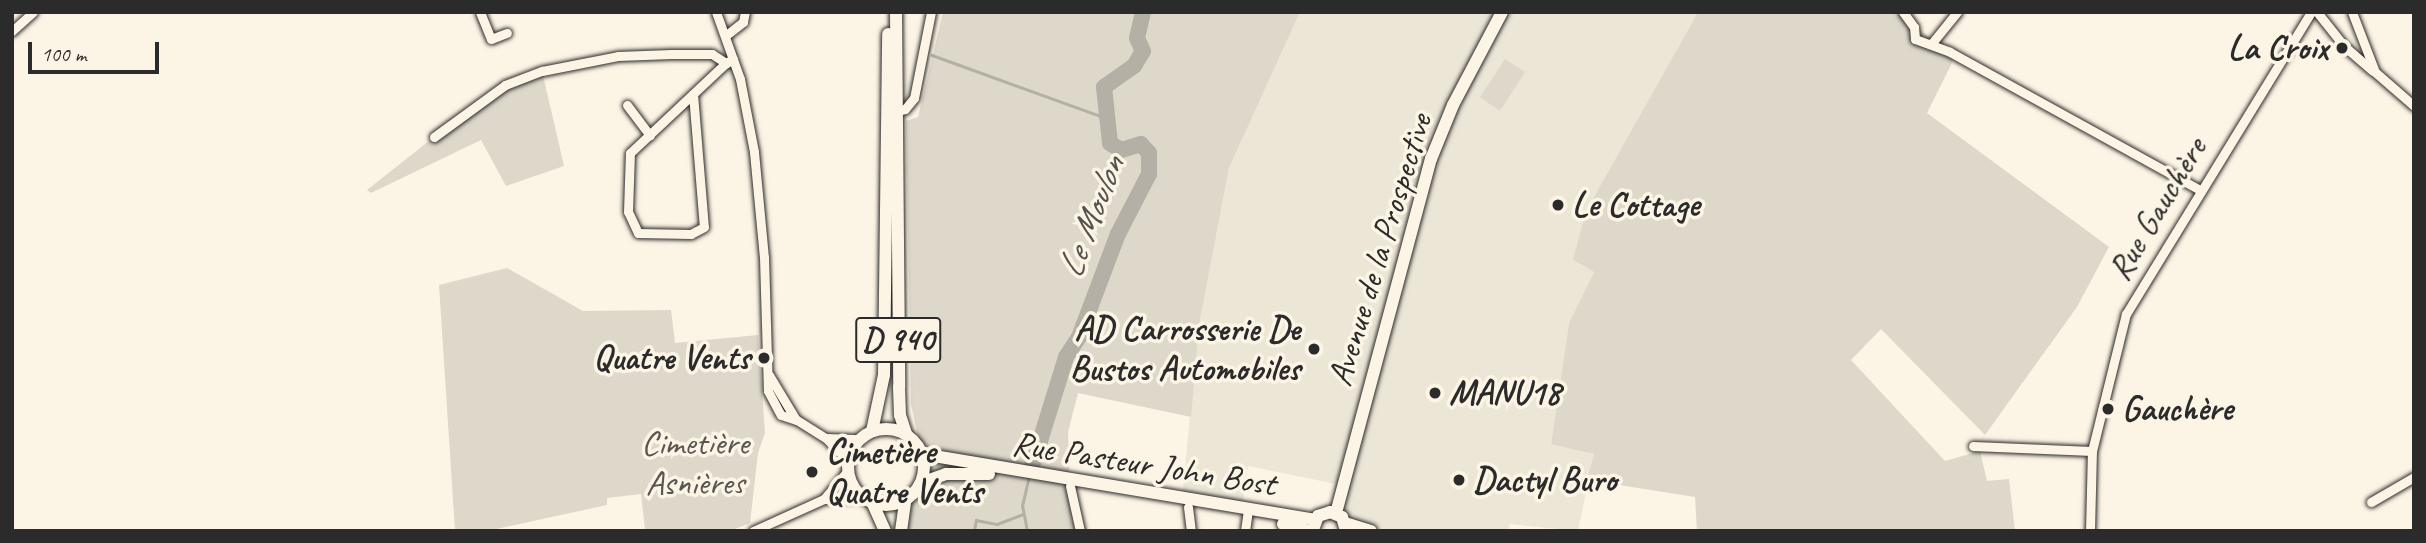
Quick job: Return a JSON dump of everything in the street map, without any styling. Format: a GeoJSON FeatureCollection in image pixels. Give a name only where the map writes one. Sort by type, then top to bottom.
{"type":"FeatureCollection","features":[{"type":"Feature","properties":{"kind":"main road","name":"D 940"},"geometry":{"type":"LineString","coordinates":[[888,12],[900,415],[906,434]]}},
{"type":"Feature","properties":{"kind":"main road","name":"D 940"},"geometry":{"type":"LineString","coordinates":[[872,431],[884,375],[896,12]]}},
{"type":"Feature","properties":{"kind":"main road","name":"Avenue de la Prospective"},"geometry":{"type":"LineString","coordinates":[[1335,513],[1431,159],[1502,12]]}},
{"type":"Feature","properties":{"kind":"main road"},"geometry":{"type":"LineString","coordinates":[[885,531],[848,466],[860,439],[872,431],[890,429],[906,434],[922,454],[921,483],[905,501],[901,531]]}},
{"type":"Feature","properties":{"kind":"main road","name":"Rue Pasteur John Bost"},"geometry":{"type":"LineString","coordinates":[[922,454],[1012,473],[1248,513],[1313,527]]}},
{"type":"Feature","properties":{"kind":"main road","name":"Rue Pasteur John Bost"},"geometry":{"type":"LineString","coordinates":[[921,483],[946,474],[1012,473]]}},
{"type":"Feature","properties":{"kind":"main road","name":"Rue Pasteur John Bost"},"geometry":{"type":"LineString","coordinates":[[1042,478],[1070,486],[1188,507],[1248,513]]}},
{"type":"Feature","properties":{"kind":"main road"},"geometry":{"type":"LineString","coordinates":[[867,501],[905,501]]}},
{"type":"Feature","properties":{"kind":"main road"},"geometry":{"type":"LineString","coordinates":[[1313,527],[1322,514],[1335,513],[1345,527],[1370,531]]}},
{"type":"Feature","properties":{"kind":"street"},"geometry":{"type":"LineString","coordinates":[[12,31],[33,12]]}},
{"type":"Feature","properties":{"kind":"street"},"geometry":{"type":"LineString","coordinates":[[481,12],[491,39],[507,33]]}},
{"type":"Feature","properties":{"kind":"street"},"geometry":{"type":"LineString","coordinates":[[716,12],[730,61],[745,99],[760,195],[768,391],[775,411],[826,438],[848,466],[824,499]]}},
{"type":"Feature","properties":{"kind":"street"},"geometry":{"type":"LineString","coordinates":[[725,36],[743,22],[745,12]]}},
{"type":"Feature","properties":{"kind":"street"},"geometry":{"type":"LineString","coordinates":[[892,113],[910,105],[914,98],[932,12]]}},
{"type":"Feature","properties":{"kind":"street"},"geometry":{"type":"LineString","coordinates":[[1903,12],[1914,27],[1915,39],[1932,43],[2200,191]]}},
{"type":"Feature","properties":{"kind":"street"},"geometry":{"type":"LineString","coordinates":[[1932,43],[1957,12]]}},
{"type":"Feature","properties":{"kind":"street","name":"Rue Gauchère"},"geometry":{"type":"LineString","coordinates":[[2090,531],[2092,451],[2126,314],[2311,12]]}},
{"type":"Feature","properties":{"kind":"street"},"geometry":{"type":"LineString","coordinates":[[2317,12],[2344,46],[2414,106]]}},
{"type":"Feature","properties":{"kind":"street"},"geometry":{"type":"LineString","coordinates":[[2352,12],[2375,72]]}},
{"type":"Feature","properties":{"kind":"street"},"geometry":{"type":"LineString","coordinates":[[434,137],[505,85],[542,71],[631,56],[712,54],[730,61]]}},
{"type":"Feature","properties":{"kind":"street"},"geometry":{"type":"LineString","coordinates":[[693,94],[706,223],[697,233],[647,235],[632,228],[627,159],[693,94],[730,61]]}},
{"type":"Feature","properties":{"kind":"street"},"geometry":{"type":"LineString","coordinates":[[627,105],[650,135]]}},
{"type":"Feature","properties":{"kind":"street"},"geometry":{"type":"LineString","coordinates":[[769,375],[796,420]]}},
{"type":"Feature","properties":{"kind":"street"},"geometry":{"type":"LineString","coordinates":[[826,438],[860,439]]}},
{"type":"Feature","properties":{"kind":"street"},"geometry":{"type":"LineString","coordinates":[[1973,446],[2092,451]]}},
{"type":"Feature","properties":{"kind":"street"},"geometry":{"type":"LineString","coordinates":[[2371,502],[2414,477]]}},
{"type":"Feature","properties":{"kind":"street"},"geometry":{"type":"LineString","coordinates":[[1070,486],[1080,531]]}},
{"type":"Feature","properties":{"kind":"street"},"geometry":{"type":"LineString","coordinates":[[756,530],[824,499],[867,501]]}},
{"type":"Feature","properties":{"kind":"street"},"geometry":{"type":"LineString","coordinates":[[1188,507],[1191,531]]}},
{"type":"Feature","properties":{"kind":"street"},"geometry":{"type":"LineString","coordinates":[[1245,531],[1248,513]]}},
{"type":"Feature","properties":{"kind":"shaded area"},"geometry":{"type":"Polygon","coordinates":[[[1300,12],[1698,12],[1586,211],[1574,261],[1594,272],[1569,323],[1551,443],[1594,454],[1578,531],[1510,524],[1508,531],[1385,531],[1328,521],[1336,484],[1248,466],[1242,509],[1182,498],[1199,326],[1229,168],[1300,12]]]}},
{"type":"Feature","properties":{"kind":"green space"},"geometry":{"type":"Polygon","coordinates":[[[943,12],[1300,12],[1229,168],[1199,326],[1191,417],[1078,393],[1068,432],[1070,492],[1080,531],[901,531],[905,501],[918,492],[924,464],[911,404],[906,121],[918,117],[943,12]]]}},
{"type":"Feature","properties":{"kind":"green space"},"geometry":{"type":"Polygon","coordinates":[[[1698,12],[1902,12],[1953,61],[1927,113],[2109,247],[2077,307],[1985,435],[1881,329],[1851,360],[1945,461],[1980,451],[1987,481],[2009,479],[2015,531],[1697,531],[1695,497],[1587,480],[1594,454],[1551,444],[1569,323],[1594,272],[1573,260],[1586,211],[1698,12]]]}},
{"type":"Feature","properties":{"kind":"green space"},"geometry":{"type":"Polygon","coordinates":[[[1505,59],[1525,72],[1500,111],[1480,98],[1505,59]]]}},
{"type":"Feature","properties":{"kind":"green space"},"geometry":{"type":"Polygon","coordinates":[[[542,71],[564,166],[506,186],[481,140],[371,193],[367,190],[482,99],[542,71]]]}},
{"type":"Feature","properties":{"kind":"green space","name":"Cimetière Asnières"},"geometry":{"type":"Polygon","coordinates":[[[507,268],[583,311],[671,310],[675,343],[758,335],[765,433],[758,453],[750,523],[730,531],[645,529],[641,494],[607,498],[607,505],[487,531],[455,531],[439,285],[507,268]]]}},
{"type":"Feature","properties":{"kind":"waterway","name":"Le Moulon"},"geometry":{"type":"LineString","coordinates":[[1032,467],[1066,357],[1079,337],[1118,234],[1149,174],[1149,153],[1141,144],[1121,150],[1110,143],[1104,87],[1134,66],[1143,51],[1137,38],[1143,12]]}},
{"type":"Feature","properties":{"kind":"waterway"},"geometry":{"type":"LineString","coordinates":[[932,55],[1106,118]]}},
{"type":"Feature","properties":{"kind":"waterway","name":"Le Moulon"},"geometry":{"type":"LineString","coordinates":[[1027,531],[1022,506],[1029,476]]}},
{"type":"Feature","properties":{"kind":"waterway"},"geometry":{"type":"LineString","coordinates":[[974,531],[976,520],[997,524],[1021,515]]}},
{"type":"Feature","properties":{"kind":"place","name":"La Croix"},"geometry":{"type":"Point","coordinates":[2342,48]}},
{"type":"Feature","properties":{"kind":"place","name":"Le Cottage"},"geometry":{"type":"Point","coordinates":[1558,205]}},
{"type":"Feature","properties":{"kind":"place","name":"AD Carrosserie De Bustos Automobiles"},"geometry":{"type":"Point","coordinates":[1314,349]}},
{"type":"Feature","properties":{"kind":"place","name":"Quatre Vents"},"geometry":{"type":"Point","coordinates":[764,358]}},
{"type":"Feature","properties":{"kind":"place","name":"MANU18"},"geometry":{"type":"Point","coordinates":[1435,393]}},
{"type":"Feature","properties":{"kind":"place","name":"Gauchère"},"geometry":{"type":"Point","coordinates":[2108,409]}},
{"type":"Feature","properties":{"kind":"place","name":"Cimetière Quatre Vents"},"geometry":{"type":"Point","coordinates":[812,472]}},
{"type":"Feature","properties":{"kind":"place","name":"Dactyl Buro"},"geometry":{"type":"Point","coordinates":[1459,480]}}]}
